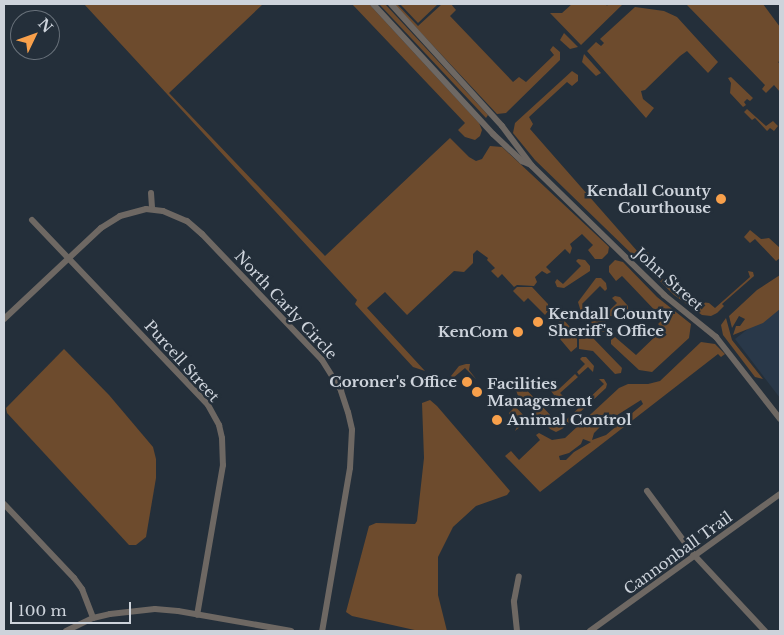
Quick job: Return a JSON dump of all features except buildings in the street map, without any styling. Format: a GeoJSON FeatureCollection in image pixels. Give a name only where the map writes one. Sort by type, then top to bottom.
{"type":"FeatureCollection","features":[{"type":"Feature","properties":{"kind":"street","name":"John Street"},"geometry":{"type":"LineString","coordinates":[[373,4],[493,134],[522,161],[532,166]]}},
{"type":"Feature","properties":{"kind":"street","name":"John Street"},"geometry":{"type":"LineString","coordinates":[[390,4],[502,126],[532,166],[664,295],[716,337],[780,419]]}},
{"type":"Feature","properties":{"kind":"street"},"geometry":{"type":"LineString","coordinates":[[151,193],[152,209]]}},
{"type":"Feature","properties":{"kind":"street","name":"North Carly Circle"},"geometry":{"type":"LineString","coordinates":[[4,319],[109,221],[134,211],[152,209],[176,215],[198,229],[322,360],[341,391],[352,430],[350,468],[322,631]]}},
{"type":"Feature","properties":{"kind":"street","name":"Purcell Street"},"geometry":{"type":"LineString","coordinates":[[32,220],[208,405],[219,425],[222,438],[223,465],[197,615]]}},
{"type":"Feature","properties":{"kind":"street"},"geometry":{"type":"LineString","coordinates":[[647,492],[695,556],[765,631]]}},
{"type":"Feature","properties":{"kind":"street","name":"Cannonball Trail"},"geometry":{"type":"LineString","coordinates":[[590,631],[780,494]]}},
{"type":"Feature","properties":{"kind":"street"},"geometry":{"type":"LineString","coordinates":[[4,504],[74,578],[82,589],[93,618]]}},
{"type":"Feature","properties":{"kind":"street"},"geometry":{"type":"LineString","coordinates":[[517,631],[514,601],[518,576]]}},
{"type":"Feature","properties":{"kind":"street"},"geometry":{"type":"LineString","coordinates":[[66,631],[93,618],[110,614],[155,610],[197,615],[290,631]]}},
{"type":"Feature","properties":{"kind":"shaded area"},"geometry":{"type":"Polygon","coordinates":[[[84,4],[263,4],[169,93],[325,256],[450,138],[469,157],[476,161],[482,159],[490,146],[502,147],[609,247],[608,253],[602,259],[595,259],[588,250],[593,245],[582,234],[570,244],[572,248],[570,254],[565,249],[546,267],[551,272],[547,274],[542,271],[535,277],[537,282],[534,286],[517,285],[514,287],[502,274],[498,278],[491,271],[495,268],[487,260],[488,258],[477,250],[473,254],[473,263],[464,272],[454,271],[407,315],[385,292],[367,308],[425,371],[413,367],[355,304],[357,300],[84,4]]]}},
{"type":"Feature","properties":{"kind":"shaded area"},"geometry":{"type":"Polygon","coordinates":[[[352,4],[369,4],[479,123],[482,130],[480,136],[475,140],[465,137],[458,130],[465,123],[352,4]]]}},
{"type":"Feature","properties":{"kind":"shaded area"},"geometry":{"type":"Polygon","coordinates":[[[379,4],[385,4],[488,115],[486,118],[379,4]]]}},
{"type":"Feature","properties":{"kind":"shaded area"},"geometry":{"type":"Polygon","coordinates":[[[394,4],[397,4],[418,26],[442,4],[451,4],[456,10],[450,16],[513,82],[519,77],[526,82],[554,55],[550,50],[553,46],[560,52],[560,60],[506,113],[497,114],[394,4]]]}},
{"type":"Feature","properties":{"kind":"shaded area"},"geometry":{"type":"Polygon","coordinates":[[[400,4],[438,4],[418,23],[400,4]]]}},
{"type":"Feature","properties":{"kind":"shaded area"},"geometry":{"type":"Polygon","coordinates":[[[572,4],[606,4],[607,6],[608,4],[623,4],[581,45],[550,13],[562,13],[572,4]]]}},
{"type":"Feature","properties":{"kind":"shaded area"},"geometry":{"type":"Polygon","coordinates":[[[686,4],[763,4],[780,27],[780,61],[778,62],[780,64],[780,92],[774,85],[766,93],[762,89],[765,85],[686,4]]]}},
{"type":"Feature","properties":{"kind":"shaded area"},"geometry":{"type":"Polygon","coordinates":[[[635,7],[664,11],[677,17],[718,62],[708,73],[687,51],[680,56],[645,90],[641,91],[643,99],[654,108],[646,118],[587,51],[596,42],[601,46],[604,43],[600,39],[635,7]]]}},
{"type":"Feature","properties":{"kind":"shaded area"},"geometry":{"type":"Polygon","coordinates":[[[564,33],[578,47],[570,49],[560,40],[564,33]]]}},
{"type":"Feature","properties":{"kind":"shaded area"},"geometry":{"type":"Polygon","coordinates":[[[584,54],[601,73],[596,76],[582,62],[584,54]]]}},
{"type":"Feature","properties":{"kind":"shaded area"},"geometry":{"type":"Polygon","coordinates":[[[572,71],[578,75],[578,81],[572,86],[567,82],[529,117],[533,124],[530,129],[638,252],[643,248],[645,250],[636,258],[535,160],[513,133],[515,123],[572,71]]]}},
{"type":"Feature","properties":{"kind":"shaded area"},"geometry":{"type":"Polygon","coordinates":[[[731,77],[753,98],[750,101],[747,99],[744,102],[746,105],[743,107],[730,93],[731,83],[728,78],[731,77]]]}},
{"type":"Feature","properties":{"kind":"shaded area"},"geometry":{"type":"Polygon","coordinates":[[[747,109],[766,126],[773,121],[778,126],[774,131],[770,128],[767,131],[755,118],[752,120],[744,112],[747,109]]]}},
{"type":"Feature","properties":{"kind":"shaded area"},"geometry":{"type":"Polygon","coordinates":[[[750,230],[761,239],[769,238],[780,248],[780,258],[776,261],[755,239],[750,243],[744,237],[750,230]]]}},
{"type":"Feature","properties":{"kind":"shaded area"},"geometry":{"type":"Polygon","coordinates":[[[648,252],[649,256],[645,260],[674,291],[680,287],[693,301],[709,303],[715,308],[750,277],[748,271],[753,272],[754,276],[722,304],[724,306],[717,313],[711,316],[702,315],[674,295],[639,261],[648,252]]]}},
{"type":"Feature","properties":{"kind":"shaded area"},"geometry":{"type":"Polygon","coordinates":[[[578,259],[585,260],[590,266],[590,271],[564,288],[557,287],[555,282],[557,279],[563,284],[581,266],[576,261],[578,259]]]}},
{"type":"Feature","properties":{"kind":"shaded area"},"geometry":{"type":"Polygon","coordinates":[[[615,260],[623,262],[657,297],[691,324],[689,338],[652,372],[639,370],[611,344],[611,340],[615,337],[636,355],[663,329],[658,324],[663,319],[622,276],[616,281],[609,272],[609,266],[615,260]]]}},
{"type":"Feature","properties":{"kind":"shaded area"},"geometry":{"type":"Polygon","coordinates":[[[780,275],[780,309],[763,323],[733,335],[736,326],[740,326],[745,319],[739,316],[732,328],[729,316],[757,290],[780,275]]]}},
{"type":"Feature","properties":{"kind":"shaded area"},"geometry":{"type":"Polygon","coordinates":[[[596,278],[601,278],[606,283],[607,289],[605,291],[600,286],[582,304],[587,310],[581,312],[578,302],[596,278]]]}},
{"type":"Feature","properties":{"kind":"shaded area"},"geometry":{"type":"Polygon","coordinates":[[[517,287],[532,287],[548,304],[548,311],[545,315],[528,298],[524,302],[513,291],[517,287]]]}},
{"type":"Feature","properties":{"kind":"shaded area"},"geometry":{"type":"Polygon","coordinates":[[[615,296],[620,297],[628,306],[628,310],[625,312],[620,308],[602,325],[605,332],[600,331],[591,322],[592,317],[598,321],[617,303],[612,298],[615,296]]]}},
{"type":"Feature","properties":{"kind":"shaded area"},"geometry":{"type":"Polygon","coordinates":[[[780,304],[780,398],[735,339],[780,304]]]}},
{"type":"Feature","properties":{"kind":"shaded area"},"geometry":{"type":"Polygon","coordinates":[[[557,318],[562,318],[577,335],[577,347],[571,352],[560,339],[564,335],[560,330],[563,327],[557,318]]]}},
{"type":"Feature","properties":{"kind":"shaded area"},"geometry":{"type":"Polygon","coordinates":[[[726,318],[732,340],[763,379],[755,377],[723,335],[721,325],[726,318]]]}},
{"type":"Feature","properties":{"kind":"shaded area"},"geometry":{"type":"Polygon","coordinates":[[[592,337],[622,368],[621,373],[615,374],[593,351],[579,349],[579,339],[592,337]]]}},
{"type":"Feature","properties":{"kind":"shaded area"},"geometry":{"type":"Polygon","coordinates":[[[701,342],[715,344],[725,354],[721,357],[718,354],[540,492],[505,456],[511,451],[519,460],[540,440],[536,435],[539,433],[552,440],[565,438],[619,388],[628,384],[648,384],[660,381],[701,342]],[[641,400],[603,424],[594,433],[592,440],[606,435],[643,404],[641,400]],[[583,439],[581,444],[569,453],[559,456],[560,460],[566,460],[574,452],[591,442],[583,439]]]}},
{"type":"Feature","properties":{"kind":"shaded area"},"geometry":{"type":"Polygon","coordinates":[[[64,349],[109,395],[153,447],[156,459],[156,478],[146,537],[136,545],[129,545],[7,413],[6,408],[64,349]]]}},
{"type":"Feature","properties":{"kind":"shaded area"},"geometry":{"type":"Polygon","coordinates":[[[586,357],[594,366],[593,372],[588,367],[579,375],[577,372],[585,364],[580,359],[586,357]]]}},
{"type":"Feature","properties":{"kind":"shaded area"},"geometry":{"type":"Polygon","coordinates":[[[470,364],[469,370],[476,379],[465,368],[453,378],[451,376],[459,366],[470,364]]]}},
{"type":"Feature","properties":{"kind":"shaded area"},"geometry":{"type":"Polygon","coordinates":[[[575,374],[578,377],[560,393],[565,398],[557,399],[551,391],[553,385],[558,390],[575,374]]]}},
{"type":"Feature","properties":{"kind":"shaded area"},"geometry":{"type":"Polygon","coordinates":[[[520,378],[526,379],[521,384],[555,420],[560,416],[566,420],[604,384],[599,379],[604,379],[607,384],[606,388],[562,429],[556,432],[550,429],[518,396],[515,387],[520,378]]]}},
{"type":"Feature","properties":{"kind":"shaded area"},"geometry":{"type":"Polygon","coordinates":[[[503,396],[507,398],[529,421],[529,426],[525,423],[515,431],[517,427],[509,413],[513,409],[502,397],[493,404],[503,396]]]}},
{"type":"Feature","properties":{"kind":"shaded area"},"geometry":{"type":"Polygon","coordinates":[[[430,400],[510,491],[507,495],[476,506],[453,527],[438,557],[438,595],[447,631],[419,631],[352,616],[346,612],[369,526],[376,523],[415,524],[417,521],[424,458],[422,403],[430,400]]]}},
{"type":"Feature","properties":{"kind":"place","name":"Kendall County Courthouse"},"geometry":{"type":"Point","coordinates":[721,199]}},
{"type":"Feature","properties":{"kind":"place","name":"Kendall County Sheriff's Office"},"geometry":{"type":"Point","coordinates":[538,322]}},
{"type":"Feature","properties":{"kind":"place","name":"KenCom"},"geometry":{"type":"Point","coordinates":[518,332]}},
{"type":"Feature","properties":{"kind":"place","name":"Coroner's Office"},"geometry":{"type":"Point","coordinates":[467,382]}},
{"type":"Feature","properties":{"kind":"place","name":"Facilities Management"},"geometry":{"type":"Point","coordinates":[477,392]}},
{"type":"Feature","properties":{"kind":"place","name":"Animal Control"},"geometry":{"type":"Point","coordinates":[497,420]}}]}
